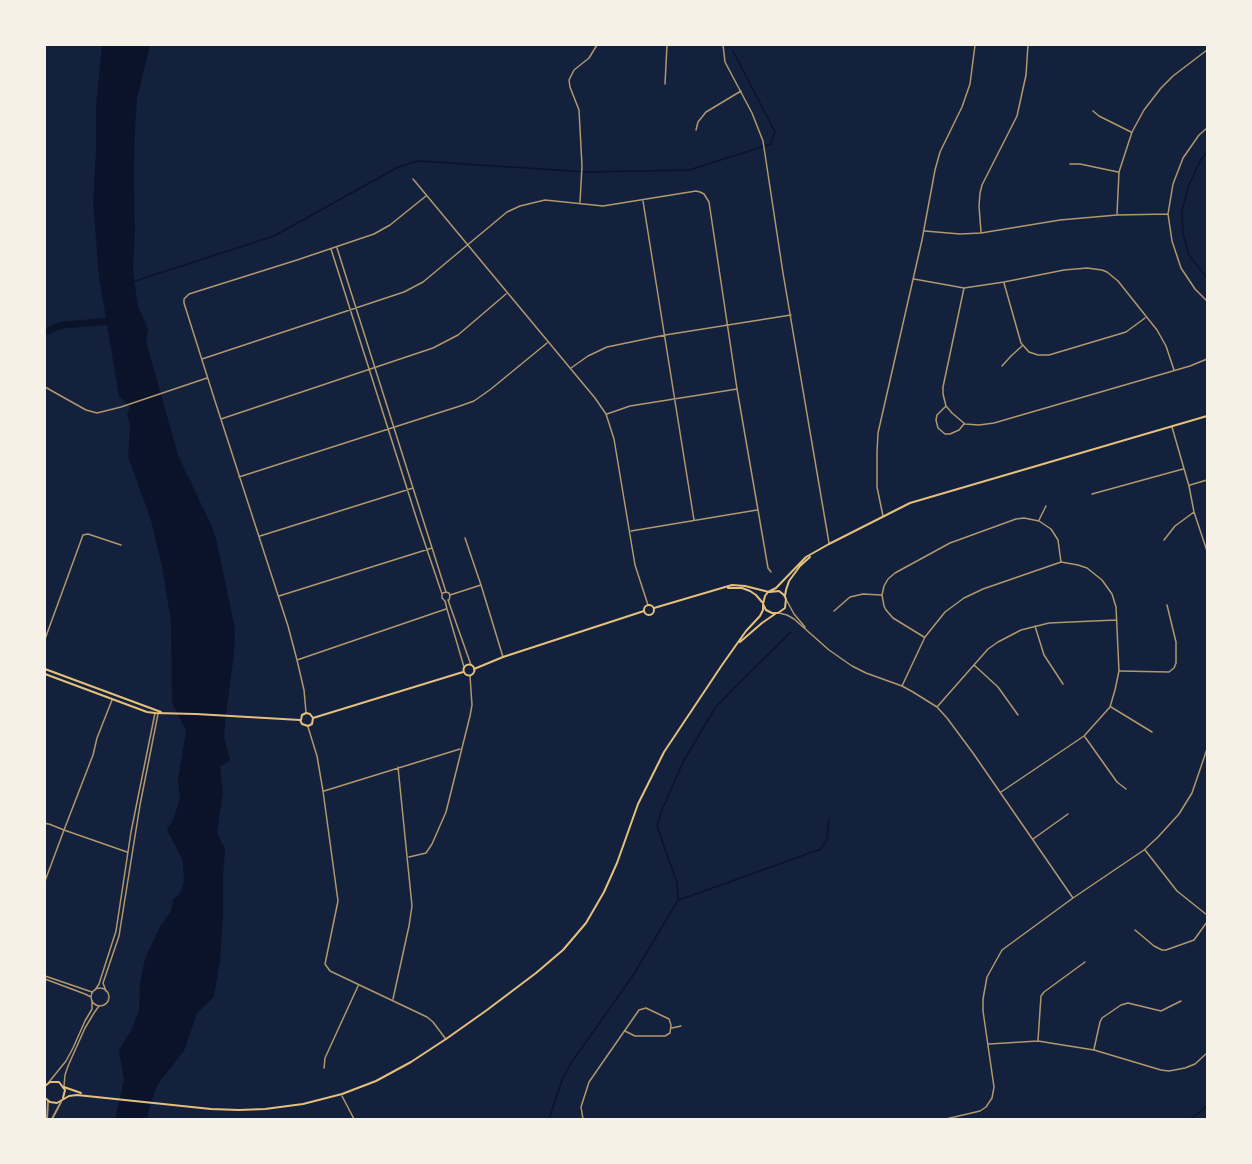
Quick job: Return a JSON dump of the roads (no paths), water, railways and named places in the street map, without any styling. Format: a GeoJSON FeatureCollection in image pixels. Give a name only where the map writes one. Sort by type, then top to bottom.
{"type":"FeatureCollection","features":[{"type":"Feature","properties":{"kind":"main road"},"geometry":{"type":"LineString","coordinates":[[46,1099],[53,1103],[73,1095],[86,1095],[210,1109],[253,1110],[303,1104],[342,1094],[376,1081],[411,1062],[487,1010],[551,961],[573,940],[596,907],[611,878],[638,804],[656,767],[684,720],[746,631],[760,616],[765,596],[806,557],[883,516],[923,498],[1207,416]]}},
{"type":"Feature","properties":{"kind":"main road"},"geometry":{"type":"LineString","coordinates":[[734,649],[762,623],[785,608],[786,590],[792,576],[816,551]]}},
{"type":"Feature","properties":{"kind":"main road"},"geometry":{"type":"LineString","coordinates":[[463,672],[470,676],[474,669],[503,657],[644,611],[648,605],[654,608],[732,585],[769,592],[778,591],[786,599]]}},
{"type":"Feature","properties":{"kind":"main road"},"geometry":{"type":"LineString","coordinates":[[722,588],[750,591],[759,597],[769,612],[778,613]]}},
{"type":"Feature","properties":{"kind":"main road"},"geometry":{"type":"LineString","coordinates":[[644,611],[647,615],[651,615],[654,608]]}},
{"type":"Feature","properties":{"kind":"main road"},"geometry":{"type":"LineString","coordinates":[[463,672],[467,664],[474,669]]}},
{"type":"Feature","properties":{"kind":"main road"},"geometry":{"type":"LineString","coordinates":[[45,669],[157,712]]}},
{"type":"Feature","properties":{"kind":"main road"},"geometry":{"type":"LineString","coordinates":[[313,718],[463,672]]}},
{"type":"Feature","properties":{"kind":"main road"},"geometry":{"type":"LineString","coordinates":[[45,674],[147,712],[300,720],[302,724],[308,726],[312,724],[313,718]]}},
{"type":"Feature","properties":{"kind":"main road"},"geometry":{"type":"LineString","coordinates":[[112,699],[114,695]]}},
{"type":"Feature","properties":{"kind":"main road"},"geometry":{"type":"LineString","coordinates":[[300,720],[306,713],[313,718]]}},
{"type":"Feature","properties":{"kind":"main road"},"geometry":{"type":"LineString","coordinates":[[47,1084],[56,1081],[64,1087],[86,1095]]}},
{"type":"Feature","properties":{"kind":"main road"},"geometry":{"type":"LineString","coordinates":[[63,1099],[64,1087]]}},
{"type":"Feature","properties":{"kind":"street"},"geometry":{"type":"LineString","coordinates":[[580,204],[582,166],[579,111],[569,80],[574,70],[589,58],[597,45]]}},
{"type":"Feature","properties":{"kind":"street"},"geometry":{"type":"LineString","coordinates":[[665,84],[667,45]]}},
{"type":"Feature","properties":{"kind":"street"},"geometry":{"type":"LineString","coordinates":[[723,45],[725,62],[752,112],[766,154],[772,204],[829,544]]}},
{"type":"Feature","properties":{"kind":"street"},"geometry":{"type":"LineString","coordinates":[[883,516],[878,487],[878,433],[939,154],[962,107],[970,84],[975,45]]}},
{"type":"Feature","properties":{"kind":"street"},"geometry":{"type":"LineString","coordinates":[[981,233],[980,193],[1017,116],[1026,75],[1028,45]]}},
{"type":"Feature","properties":{"kind":"street"},"geometry":{"type":"LineString","coordinates":[[1117,215],[1119,172],[1132,132],[1144,110],[1161,88],[1207,50]]}},
{"type":"Feature","properties":{"kind":"street"},"geometry":{"type":"LineString","coordinates":[[696,130],[698,122],[711,108],[741,91]]}},
{"type":"Feature","properties":{"kind":"street"},"geometry":{"type":"LineString","coordinates":[[1093,111],[1132,132]]}},
{"type":"Feature","properties":{"kind":"street"},"geometry":{"type":"LineString","coordinates":[[1207,128],[1199,135],[1183,158],[1173,184],[1168,214],[1172,241],[1181,268],[1195,289],[1207,301]]}},
{"type":"Feature","properties":{"kind":"street"},"geometry":{"type":"LineString","coordinates":[[1070,164],[1119,172]]}},
{"type":"Feature","properties":{"kind":"street"},"geometry":{"type":"LineString","coordinates":[[413,179],[606,414],[614,439],[636,565],[648,605]]}},
{"type":"Feature","properties":{"kind":"street"},"geometry":{"type":"LineString","coordinates":[[202,358],[404,292],[423,282],[507,212],[520,206],[545,200],[603,206],[696,191],[704,194],[709,202],[737,389],[768,568],[771,572]]}},
{"type":"Feature","properties":{"kind":"street"},"geometry":{"type":"LineString","coordinates":[[306,713],[297,660],[184,303],[189,294],[374,234],[390,225],[426,196]]}},
{"type":"Feature","properties":{"kind":"street"},"geometry":{"type":"LineString","coordinates":[[642,200],[694,520]]}},
{"type":"Feature","properties":{"kind":"street"},"geometry":{"type":"LineString","coordinates":[[924,231],[981,233],[1060,220],[1117,215],[1168,214]]}},
{"type":"Feature","properties":{"kind":"street"},"geometry":{"type":"LineString","coordinates":[[336,247],[446,592],[450,595]]}},
{"type":"Feature","properties":{"kind":"street"},"geometry":{"type":"LineString","coordinates":[[331,249],[442,598],[447,600],[471,665]]}},
{"type":"Feature","properties":{"kind":"street"},"geometry":{"type":"LineString","coordinates":[[913,279],[963,288],[1064,270],[1087,268],[1102,270],[1118,281],[1157,330],[1166,346],[1174,370]]}},
{"type":"Feature","properties":{"kind":"street"},"geometry":{"type":"LineString","coordinates":[[1004,282],[1018,336],[1023,346],[1033,354],[1049,355],[1125,332],[1147,317]]}},
{"type":"Feature","properties":{"kind":"street"},"geometry":{"type":"LineString","coordinates":[[963,288],[944,387],[944,398],[946,406],[965,424],[994,423],[1190,366],[1207,359]]}},
{"type":"Feature","properties":{"kind":"street"},"geometry":{"type":"LineString","coordinates":[[221,419],[445,343],[458,335],[507,293]]}},
{"type":"Feature","properties":{"kind":"street"},"geometry":{"type":"LineString","coordinates":[[571,369],[597,350],[607,347],[791,315]]}},
{"type":"Feature","properties":{"kind":"street"},"geometry":{"type":"LineString","coordinates":[[239,477],[395,428],[483,396],[548,342]]}},
{"type":"Feature","properties":{"kind":"street"},"geometry":{"type":"LineString","coordinates":[[1002,366],[1023,346]]}},
{"type":"Feature","properties":{"kind":"street"},"geometry":{"type":"LineString","coordinates":[[45,387],[86,410],[97,413],[208,378]]}},
{"type":"Feature","properties":{"kind":"street"},"geometry":{"type":"LineString","coordinates":[[606,414],[630,406],[737,389]]}},
{"type":"Feature","properties":{"kind":"street"},"geometry":{"type":"LineString","coordinates":[[946,406],[937,415],[938,428],[945,434],[954,434],[965,424]]}},
{"type":"Feature","properties":{"kind":"street"},"geometry":{"type":"LineString","coordinates":[[1172,427],[1194,512],[1207,551]]}},
{"type":"Feature","properties":{"kind":"street"},"geometry":{"type":"LineString","coordinates":[[1092,494],[1184,468]]}},
{"type":"Feature","properties":{"kind":"street"},"geometry":{"type":"LineString","coordinates":[[1189,486],[1207,480]]}},
{"type":"Feature","properties":{"kind":"street"},"geometry":{"type":"LineString","coordinates":[[259,536],[413,488]]}},
{"type":"Feature","properties":{"kind":"street"},"geometry":{"type":"LineString","coordinates":[[1039,521],[1046,506]]}},
{"type":"Feature","properties":{"kind":"street"},"geometry":{"type":"LineString","coordinates":[[629,531],[758,510]]}},
{"type":"Feature","properties":{"kind":"street"},"geometry":{"type":"LineString","coordinates":[[1164,540],[1175,526],[1194,512]]}},
{"type":"Feature","properties":{"kind":"street"},"geometry":{"type":"LineString","coordinates":[[924,637],[889,614],[884,606],[882,595],[886,582],[895,573],[950,543],[1024,518],[1039,521],[1051,529],[1058,540],[1061,562]]}},
{"type":"Feature","properties":{"kind":"street"},"geometry":{"type":"LineString","coordinates":[[45,639],[83,535],[88,534],[121,545]]}},
{"type":"Feature","properties":{"kind":"street"},"geometry":{"type":"LineString","coordinates":[[1203,538],[1207,537]]}},
{"type":"Feature","properties":{"kind":"street"},"geometry":{"type":"LineString","coordinates":[[465,538],[503,657]]}},
{"type":"Feature","properties":{"kind":"street"},"geometry":{"type":"LineString","coordinates":[[278,597],[432,548]]}},
{"type":"Feature","properties":{"kind":"street"},"geometry":{"type":"LineString","coordinates":[[902,686],[924,637],[945,612],[964,598],[983,589],[1061,562],[1087,568],[1102,580],[1116,607],[1119,671],[1110,707],[1084,736],[1001,792]]}},
{"type":"Feature","properties":{"kind":"street"},"geometry":{"type":"LineString","coordinates":[[464,666],[447,609],[447,600],[450,595],[481,585]]}},
{"type":"Feature","properties":{"kind":"street"},"geometry":{"type":"LineString","coordinates":[[442,594],[446,592]]}},
{"type":"Feature","properties":{"kind":"street"},"geometry":{"type":"LineString","coordinates":[[834,611],[850,597],[863,594],[882,595]]}},
{"type":"Feature","properties":{"kind":"street"},"geometry":{"type":"LineString","coordinates":[[786,599],[794,614],[830,651],[852,666],[902,686],[937,707],[1001,792],[1073,898]]}},
{"type":"Feature","properties":{"kind":"street"},"geometry":{"type":"LineString","coordinates":[[1119,671],[1169,672],[1174,668],[1177,657],[1176,642],[1167,605]]}},
{"type":"Feature","properties":{"kind":"street"},"geometry":{"type":"LineString","coordinates":[[297,660],[447,609]]}},
{"type":"Feature","properties":{"kind":"street"},"geometry":{"type":"LineString","coordinates":[[778,613],[790,617],[810,632]]}},
{"type":"Feature","properties":{"kind":"street"},"geometry":{"type":"LineString","coordinates":[[937,707],[988,649],[1021,630],[1049,623],[1116,620]]}},
{"type":"Feature","properties":{"kind":"street"},"geometry":{"type":"LineString","coordinates":[[1035,626],[1044,655],[1064,684]]}},
{"type":"Feature","properties":{"kind":"street"},"geometry":{"type":"LineString","coordinates":[[974,664],[999,687],[1018,715]]}},
{"type":"Feature","properties":{"kind":"street"},"geometry":{"type":"LineString","coordinates":[[408,857],[426,853],[446,812],[472,705],[470,676]]}},
{"type":"Feature","properties":{"kind":"street"},"geometry":{"type":"LineString","coordinates":[[45,881],[112,699]]}},
{"type":"Feature","properties":{"kind":"street"},"geometry":{"type":"LineString","coordinates":[[1110,707],[1152,732]]}},
{"type":"Feature","properties":{"kind":"street"},"geometry":{"type":"LineString","coordinates":[[47,1084],[66,1061],[92,1009],[91,997],[99,984],[116,931],[157,712]]}},
{"type":"Feature","properties":{"kind":"street"},"geometry":{"type":"LineString","coordinates":[[308,726],[317,756],[323,791],[338,902],[325,964],[330,971],[426,1017],[433,1022],[446,1039]]}},
{"type":"Feature","properties":{"kind":"street"},"geometry":{"type":"LineString","coordinates":[[1084,736],[1117,782],[1126,789]]}},
{"type":"Feature","properties":{"kind":"street"},"geometry":{"type":"LineString","coordinates":[[323,791],[461,748]]}},
{"type":"Feature","properties":{"kind":"street"},"geometry":{"type":"LineString","coordinates":[[946,1119],[980,1111],[990,1103],[994,1093],[982,1011],[987,977],[1002,950],[1144,850],[1167,829],[1192,793],[1207,749]]}},
{"type":"Feature","properties":{"kind":"street"},"geometry":{"type":"LineString","coordinates":[[393,1000],[412,906],[398,767]]}},
{"type":"Feature","properties":{"kind":"street"},"geometry":{"type":"LineString","coordinates":[[1032,839],[1068,814]]}},
{"type":"Feature","properties":{"kind":"street"},"geometry":{"type":"LineString","coordinates":[[47,823],[130,853]]}},
{"type":"Feature","properties":{"kind":"street"},"geometry":{"type":"LineString","coordinates":[[1144,850],[1177,891],[1207,915]]}},
{"type":"Feature","properties":{"kind":"street"},"geometry":{"type":"LineString","coordinates":[[64,1087],[68,1066],[85,1028],[99,1006],[108,1002],[109,997],[103,983],[119,936],[130,853]]}},
{"type":"Feature","properties":{"kind":"street"},"geometry":{"type":"LineString","coordinates":[[1135,930],[1154,946],[1167,950],[1194,940],[1207,922]]}},
{"type":"Feature","properties":{"kind":"street"},"geometry":{"type":"LineString","coordinates":[[1038,1041],[1041,996],[1085,962]]}},
{"type":"Feature","properties":{"kind":"street"},"geometry":{"type":"LineString","coordinates":[[45,977],[88,991],[99,988],[106,991]]}},
{"type":"Feature","properties":{"kind":"street"},"geometry":{"type":"LineString","coordinates":[[45,977],[91,997]]}},
{"type":"Feature","properties":{"kind":"street"},"geometry":{"type":"LineString","coordinates":[[324,1068],[325,1058],[358,985]]}},
{"type":"Feature","properties":{"kind":"street"},"geometry":{"type":"LineString","coordinates":[[1094,1050],[1102,1018],[1121,1005],[1128,1003],[1161,1011],[1180,1001]]}},
{"type":"Feature","properties":{"kind":"street"},"geometry":{"type":"LineString","coordinates":[[92,1002],[99,1006]]}},
{"type":"Feature","properties":{"kind":"street"},"geometry":{"type":"LineString","coordinates":[[583,1119],[581,1107],[589,1082],[639,1010],[646,1008],[669,1019],[672,1028],[665,1036],[635,1036],[625,1031]]}},
{"type":"Feature","properties":{"kind":"street"},"geometry":{"type":"LineString","coordinates":[[672,1028],[681,1026]]}},
{"type":"Feature","properties":{"kind":"street"},"geometry":{"type":"LineString","coordinates":[[988,1044],[1038,1041],[1094,1050],[1169,1071],[1196,1064],[1207,1053]]}},
{"type":"Feature","properties":{"kind":"street"},"geometry":{"type":"LineString","coordinates":[[342,1094],[354,1119]]}},
{"type":"Feature","properties":{"kind":"street"},"geometry":{"type":"LineString","coordinates":[[46,1099],[47,1119]]}},
{"type":"Feature","properties":{"kind":"street"},"geometry":{"type":"LineString","coordinates":[[52,1119],[63,1099]]}},
{"type":"Feature","properties":{"kind":"water"},"geometry":{"type":"Polygon","coordinates":[[[102,45],[150,45],[137,99],[135,129],[133,271],[135,286],[138,306],[148,329],[146,341],[178,455],[216,538],[235,629],[224,736],[230,760],[220,767],[223,791],[217,833],[225,849],[220,961],[214,997],[197,1013],[184,1051],[158,1084],[147,1119],[115,1119],[124,1080],[119,1050],[132,1029],[139,1010],[140,984],[145,958],[160,927],[172,909],[173,899],[179,895],[184,883],[183,861],[167,830],[180,798],[178,780],[186,731],[172,703],[171,623],[163,571],[151,520],[128,457],[130,424],[127,415],[130,407],[119,396],[99,277],[93,202],[96,106],[102,45]]]}},
{"type":"Feature","properties":{"kind":"waterway"},"geometry":{"type":"LineString","coordinates":[[132,282],[274,236],[398,167],[418,161],[587,172],[689,170],[771,144],[775,132],[733,51]]}},
{"type":"Feature","properties":{"kind":"waterway"},"geometry":{"type":"LineString","coordinates":[[1207,152],[1200,161],[1189,185],[1182,210],[1183,234],[1189,255],[1207,278]]}},
{"type":"Feature","properties":{"kind":"waterway"},"geometry":{"type":"LineString","coordinates":[[45,332],[62,325],[113,321]]}},
{"type":"Feature","properties":{"kind":"waterway"},"geometry":{"type":"LineString","coordinates":[[549,1119],[562,1080],[571,1063],[632,977],[678,900],[677,883],[657,826],[683,762],[715,708],[791,632]]}},
{"type":"Feature","properties":{"kind":"waterway"},"geometry":{"type":"LineString","coordinates":[[679,900],[821,849],[827,839],[829,819]]}},
{"type":"Feature","properties":{"kind":"waterway"},"geometry":{"type":"LineString","coordinates":[[1191,1119],[1207,1106]]}}]}
